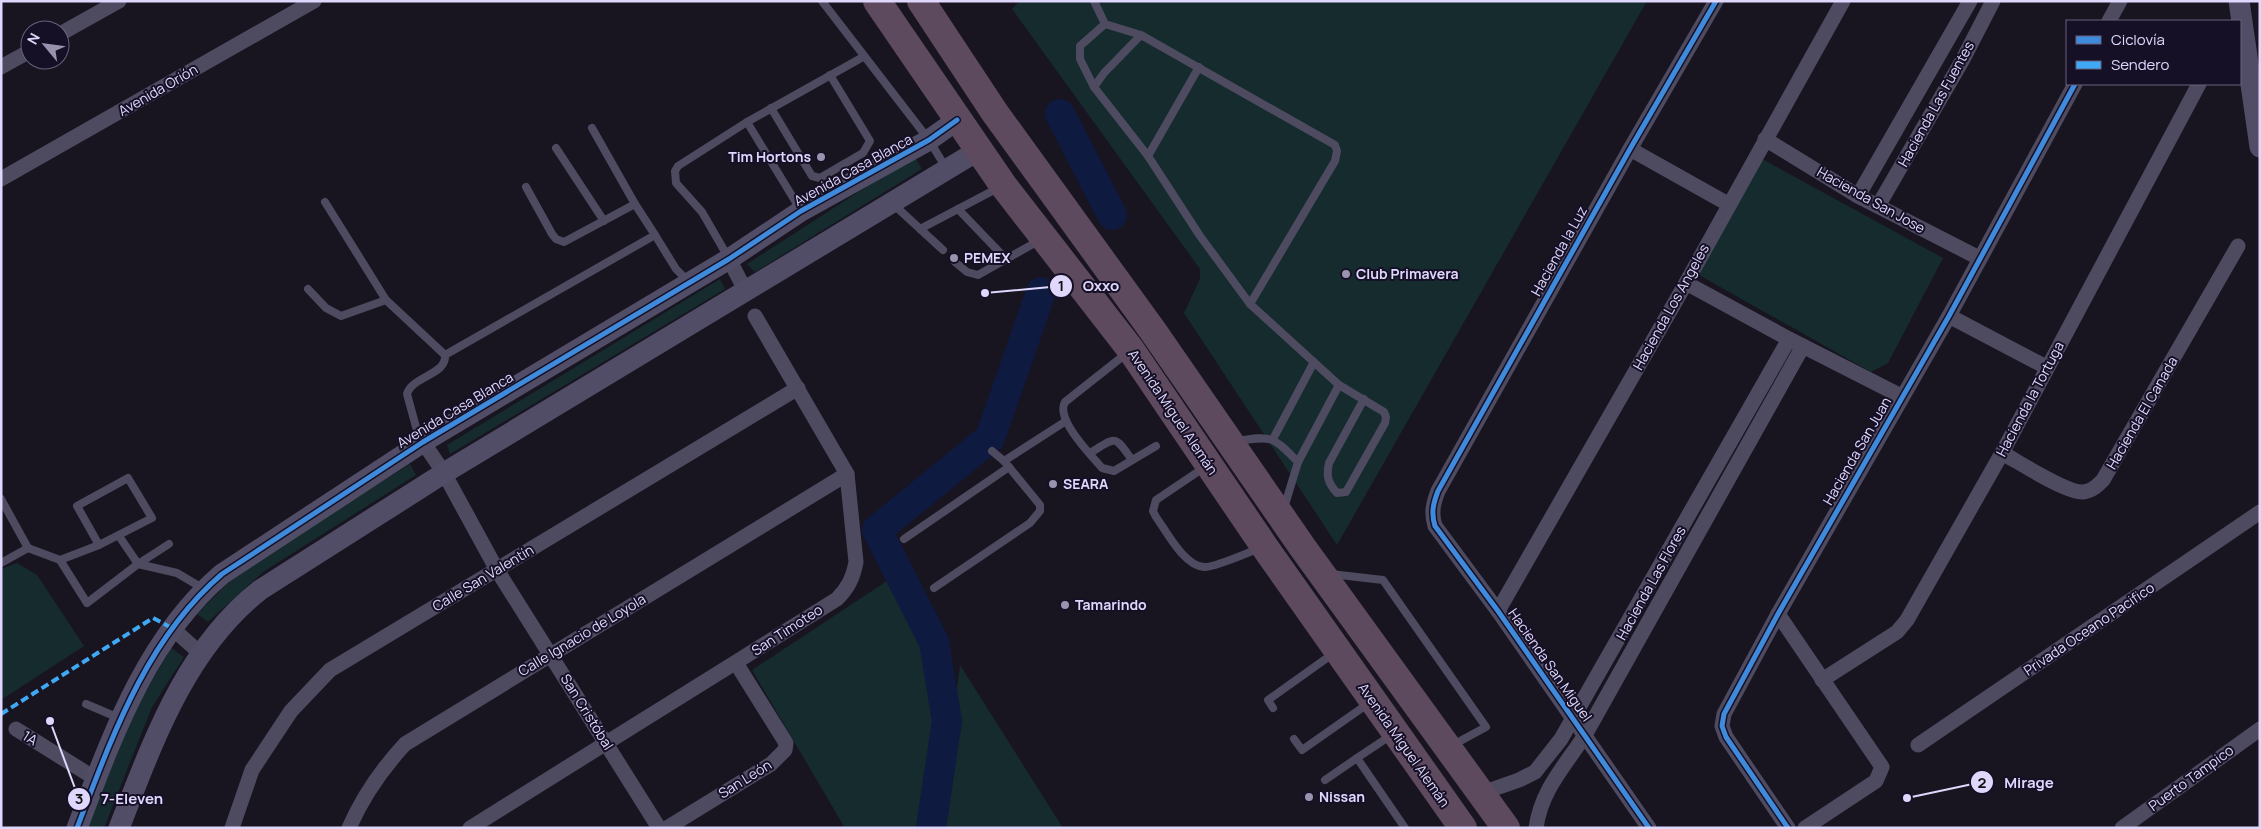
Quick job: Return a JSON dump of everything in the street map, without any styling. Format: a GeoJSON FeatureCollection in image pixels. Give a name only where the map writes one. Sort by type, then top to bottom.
{"type":"FeatureCollection","features":[{"type":"Feature","properties":{"kind":"highway","name":"Avenida Miguel Alemán"},"geometry":{"type":"LineString","coordinates":[[877,1],[957,120],[1004,185],[1131,350],[1264,546],[1462,827]]}},
{"type":"Feature","properties":{"kind":"highway","name":"Avenida Miguel Alemán"},"geometry":{"type":"LineString","coordinates":[[922,1],[995,113],[1153,331],[1320,572],[1506,828]]}},
{"type":"Feature","properties":{"kind":"street"},"geometry":{"type":"LineString","coordinates":[[70,28],[119,1]]}},
{"type":"Feature","properties":{"kind":"street","name":"Avenida Orión"},"geometry":{"type":"LineString","coordinates":[[1,179],[314,1]]}},
{"type":"Feature","properties":{"kind":"street","name":"Hacienda la Luz"},"geometry":{"type":"LineString","coordinates":[[1432,516],[1438,491],[1630,149],[1716,1]]}},
{"type":"Feature","properties":{"kind":"street","name":"Hacienda Los Angeles"},"geometry":{"type":"LineString","coordinates":[[1498,611],[1686,283],[1728,204],[1844,1]]}},
{"type":"Feature","properties":{"kind":"street","name":"Hacienda Las Fuentes"},"geometry":{"type":"LineString","coordinates":[[1858,196],[1970,1]]}},
{"type":"Feature","properties":{"kind":"street","name":"Hacienda Las Fuentes"},"geometry":{"type":"LineString","coordinates":[[1878,206],[1962,61],[1993,1]]}},
{"type":"Feature","properties":{"kind":"street"},"geometry":{"type":"LineString","coordinates":[[2110,20],[2120,1]]}},
{"type":"Feature","properties":{"kind":"street"},"geometry":{"type":"LineString","coordinates":[[2239,1],[2260,147]]}},
{"type":"Feature","properties":{"kind":"street"},"geometry":{"type":"LineString","coordinates":[[1942,50],[1962,61]]}},
{"type":"Feature","properties":{"kind":"street"},"geometry":{"type":"LineString","coordinates":[[1,67],[20,57]]}},
{"type":"Feature","properties":{"kind":"street","name":"Hacienda San Juan"},"geometry":{"type":"LineString","coordinates":[[1788,828],[1726,737],[1722,726],[1724,714],[1778,614],[1949,316],[2074,85]]}},
{"type":"Feature","properties":{"kind":"street","name":"Hacienda la Tortuga"},"geometry":{"type":"LineString","coordinates":[[1822,680],[1897,632],[1902,626],[2002,453],[2046,367],[2198,85]]}},
{"type":"Feature","properties":{"kind":"street","name":"Avenida Casa Blanca"},"geometry":{"type":"LineString","coordinates":[[77,828],[121,719],[140,678],[172,628],[204,588],[239,561],[423,442],[729,259],[801,211],[929,140],[957,120]]}},
{"type":"Feature","properties":{"kind":"street","name":"Hacienda San Jose"},"geometry":{"type":"LineString","coordinates":[[1765,139],[1858,196],[1979,258]]}},
{"type":"Feature","properties":{"kind":"street"},"geometry":{"type":"LineString","coordinates":[[1630,149],[1728,204]]}},
{"type":"Feature","properties":{"kind":"street"},"geometry":{"type":"LineString","coordinates":[[122,827],[162,720],[201,654],[233,612],[260,590],[444,473],[946,168],[979,150]]}},
{"type":"Feature","properties":{"kind":"street","name":"Hacienda El Canada"},"geometry":{"type":"LineString","coordinates":[[2002,453],[2069,489],[2082,492],[2092,490],[2103,480],[2238,246]]}},
{"type":"Feature","properties":{"kind":"street"},"geometry":{"type":"LineString","coordinates":[[729,259],[745,290]]}},
{"type":"Feature","properties":{"kind":"street"},"geometry":{"type":"LineString","coordinates":[[1686,283],[1789,339],[1902,396]]}},
{"type":"Feature","properties":{"kind":"street","name":"San Timoteo"},"geometry":{"type":"LineString","coordinates":[[470,828],[837,599],[847,588],[854,576],[856,562],[847,474],[755,316]]}},
{"type":"Feature","properties":{"kind":"street"},"geometry":{"type":"LineString","coordinates":[[1949,316],[2046,367]]}},
{"type":"Feature","properties":{"kind":"street","name":"Hacienda Las Flores"},"geometry":{"type":"LineString","coordinates":[[1482,793],[1519,780],[1535,772],[1574,719],[1789,339]]}},
{"type":"Feature","properties":{"kind":"street","name":"Hacienda Las Flores"},"geometry":{"type":"LineString","coordinates":[[1536,828],[1538,810],[1551,782],[1585,736],[1803,346]]}},
{"type":"Feature","properties":{"kind":"street","name":"Calle San Valentín"},"geometry":{"type":"LineString","coordinates":[[232,828],[252,770],[292,711],[330,670],[798,388]]}},
{"type":"Feature","properties":{"kind":"street","name":"San Cristóbal"},"geometry":{"type":"LineString","coordinates":[[423,442],[444,473],[497,570],[659,828]]}},
{"type":"Feature","properties":{"kind":"street","name":"Calle Ignacio de Loyola"},"geometry":{"type":"LineString","coordinates":[[349,828],[359,804],[383,767],[405,744],[847,474]]}},
{"type":"Feature","properties":{"kind":"street","name":"Privada Oceano Pacifico"},"geometry":{"type":"LineString","coordinates":[[1918,746],[2260,512]]}},
{"type":"Feature","properties":{"kind":"street","name":"Hacienda San Miguel"},"geometry":{"type":"LineString","coordinates":[[1432,516],[1435,526],[1498,611],[1649,828]]}},
{"type":"Feature","properties":{"kind":"street"},"geometry":{"type":"LineString","coordinates":[[1778,614],[1882,767],[1881,773],[1876,780],[1805,828]]}},
{"type":"Feature","properties":{"kind":"street"},"geometry":{"type":"LineString","coordinates":[[172,628],[201,654]]}},
{"type":"Feature","properties":{"kind":"street","name":"San León"},"geometry":{"type":"LineString","coordinates":[[667,828],[772,764],[785,750],[786,743],[736,663]]}},
{"type":"Feature","properties":{"kind":"street","name":"Puerto Tampico"},"geometry":{"type":"LineString","coordinates":[[2122,828],[2260,728]]}},
{"type":"Feature","properties":{"kind":"street","name":"1A"},"geometry":{"type":"LineString","coordinates":[[16,729],[96,779]]}},
{"type":"Feature","properties":{"kind":"lane"},"geometry":{"type":"LineString","coordinates":[[822,1],[863,57],[929,140],[946,168]]}},
{"type":"Feature","properties":{"kind":"lane"},"geometry":{"type":"LineString","coordinates":[[1094,1],[1105,24],[1141,35],[1335,144],[1337,152],[1335,161],[1250,304]]}},
{"type":"Feature","properties":{"kind":"lane"},"geometry":{"type":"LineString","coordinates":[[1105,24],[1080,46],[1080,59],[1094,87],[1148,156],[1205,243],[1250,304],[1339,385],[1364,399],[1384,412],[1386,417],[1346,492],[1337,493],[1330,485],[1326,473],[1329,463],[1364,399]]}},
{"type":"Feature","properties":{"kind":"lane"},"geometry":{"type":"LineString","coordinates":[[1094,87],[1104,73],[1141,35]]}},
{"type":"Feature","properties":{"kind":"lane"},"geometry":{"type":"LineString","coordinates":[[729,259],[702,212],[676,183],[675,171],[678,166],[747,122],[863,57]]}},
{"type":"Feature","properties":{"kind":"lane"},"geometry":{"type":"LineString","coordinates":[[1148,156],[1199,67]]}},
{"type":"Feature","properties":{"kind":"lane"},"geometry":{"type":"LineString","coordinates":[[771,108],[812,176],[820,178],[863,153],[870,141],[830,76]]}},
{"type":"Feature","properties":{"kind":"lane"},"geometry":{"type":"LineString","coordinates":[[747,122],[801,211]]}},
{"type":"Feature","properties":{"kind":"lane"},"geometry":{"type":"LineString","coordinates":[[592,128],[635,204],[676,269],[689,283]]}},
{"type":"Feature","properties":{"kind":"lane"},"geometry":{"type":"LineString","coordinates":[[556,148],[604,221]]}},
{"type":"Feature","properties":{"kind":"lane"},"geometry":{"type":"LineString","coordinates":[[920,229],[1004,185]]}},
{"type":"Feature","properties":{"kind":"lane"},"geometry":{"type":"LineString","coordinates":[[526,186],[556,239],[564,242],[635,204]]}},
{"type":"Feature","properties":{"kind":"lane"},"geometry":{"type":"LineString","coordinates":[[325,202],[386,300],[445,355],[446,361],[442,366],[411,385],[407,394],[416,427],[423,442]]}},
{"type":"Feature","properties":{"kind":"lane"},"geometry":{"type":"LineString","coordinates":[[892,202],[943,250]]}},
{"type":"Feature","properties":{"kind":"lane"},"geometry":{"type":"LineString","coordinates":[[958,210],[1006,259]]}},
{"type":"Feature","properties":{"kind":"lane"},"geometry":{"type":"LineString","coordinates":[[445,355],[655,235]]}},
{"type":"Feature","properties":{"kind":"lane"},"geometry":{"type":"LineString","coordinates":[[955,262],[967,272],[978,275],[1045,237]]}},
{"type":"Feature","properties":{"kind":"lane"},"geometry":{"type":"LineString","coordinates":[[308,289],[326,308],[341,316],[386,300]]}},
{"type":"Feature","properties":{"kind":"lane"},"geometry":{"type":"LineString","coordinates":[[1131,350],[1064,402],[1062,410],[1066,422],[1102,468],[1107,470],[1114,470],[1156,446]]}},
{"type":"Feature","properties":{"kind":"lane"},"geometry":{"type":"LineString","coordinates":[[1273,439],[1314,362]]}},
{"type":"Feature","properties":{"kind":"lane"},"geometry":{"type":"LineString","coordinates":[[1281,517],[1298,462],[1339,385]]}},
{"type":"Feature","properties":{"kind":"lane"},"geometry":{"type":"LineString","coordinates":[[904,539],[1066,422]]}},
{"type":"Feature","properties":{"kind":"lane"},"geometry":{"type":"LineString","coordinates":[[1230,442],[1255,438],[1273,439],[1298,462]]}},
{"type":"Feature","properties":{"kind":"lane"},"geometry":{"type":"LineString","coordinates":[[1090,453],[1110,440],[1115,440],[1119,442],[1132,460]]}},
{"type":"Feature","properties":{"kind":"lane"},"geometry":{"type":"LineString","coordinates":[[934,588],[1038,516],[1040,505],[1006,464],[992,451]]}},
{"type":"Feature","properties":{"kind":"lane"},"geometry":{"type":"LineString","coordinates":[[1209,464],[1156,500],[1153,511],[1156,517],[1186,559],[1205,567],[1264,546]]}},
{"type":"Feature","properties":{"kind":"lane"},"geometry":{"type":"LineString","coordinates":[[60,560],[99,545],[119,536],[152,518],[128,478],[77,506],[99,545]]}},
{"type":"Feature","properties":{"kind":"lane"},"geometry":{"type":"LineString","coordinates":[[1,498],[28,548],[60,560],[87,603],[138,564],[169,544]]}},
{"type":"Feature","properties":{"kind":"lane"},"geometry":{"type":"LineString","coordinates":[[119,536],[138,564],[177,573],[204,588]]}},
{"type":"Feature","properties":{"kind":"lane"},"geometry":{"type":"LineString","coordinates":[[1,563],[28,548]]}},
{"type":"Feature","properties":{"kind":"lane"},"geometry":{"type":"LineString","coordinates":[[1320,572],[1383,580],[1486,727],[1447,748]]}},
{"type":"Feature","properties":{"kind":"lane"},"geometry":{"type":"LineString","coordinates":[[1273,708],[1268,700],[1337,650]]}},
{"type":"Feature","properties":{"kind":"lane"},"geometry":{"type":"LineString","coordinates":[[1294,739],[1302,750],[1372,700]]}},
{"type":"Feature","properties":{"kind":"lane"},"geometry":{"type":"LineString","coordinates":[[86,704],[121,719]]}},
{"type":"Feature","properties":{"kind":"lane"},"geometry":{"type":"LineString","coordinates":[[1325,780],[1395,732]]}},
{"type":"Feature","properties":{"kind":"lane"},"geometry":{"type":"LineString","coordinates":[[1356,758],[1405,828]]}},
{"type":"Feature","properties":{"kind":"green space","name":"Club Primavera"},"geometry":{"type":"Polygon","coordinates":[[[1019,1],[1647,1],[1337,545],[1184,313],[1200,279],[1200,269],[1012,9],[1019,1]]]}},
{"type":"Feature","properties":{"kind":"green space"},"geometry":{"type":"Polygon","coordinates":[[[914,156],[922,169],[755,272],[747,264],[914,156]]]}},
{"type":"Feature","properties":{"kind":"green space"},"geometry":{"type":"Polygon","coordinates":[[[1764,160],[1943,258],[1888,363],[1871,372],[1699,275],[1757,165],[1764,160]]]}},
{"type":"Feature","properties":{"kind":"green space"},"geometry":{"type":"Polygon","coordinates":[[[720,279],[725,289],[450,454],[447,445],[720,279]]]}},
{"type":"Feature","properties":{"kind":"green space"},"geometry":{"type":"Polygon","coordinates":[[[410,464],[416,475],[263,572],[208,622],[197,614],[240,571],[410,464]]]}},
{"type":"Feature","properties":{"kind":"green space"},"geometry":{"type":"Polygon","coordinates":[[[17,563],[37,575],[84,646],[1,700],[1,569],[17,563]]]}},
{"type":"Feature","properties":{"kind":"green space"},"geometry":{"type":"Polygon","coordinates":[[[890,579],[921,636],[933,696],[937,733],[919,828],[845,828],[752,670],[890,579]]]}},
{"type":"Feature","properties":{"kind":"green space"},"geometry":{"type":"Polygon","coordinates":[[[171,648],[184,657],[152,707],[104,828],[86,828],[129,720],[171,648]]]}},
{"type":"Feature","properties":{"kind":"green space"},"geometry":{"type":"Polygon","coordinates":[[[960,665],[1063,828],[939,828],[960,665]]]}},
{"type":"Feature","properties":{"kind":"waterway"},"geometry":{"type":"LineString","coordinates":[[1060,114],[1112,215]]}},
{"type":"Feature","properties":{"kind":"waterway"},"geometry":{"type":"LineString","coordinates":[[931,828],[947,721],[934,642],[877,530],[990,438],[1041,292]]}},
{"type":"Feature","properties":{"kind":"marked path"},"geometry":{"type":"LineString","coordinates":[[1,714],[153,618],[172,628]]}},
{"type":"Feature","properties":{"kind":"cycle path"},"geometry":{"type":"LineString","coordinates":[[1649,828],[1498,611],[1435,526],[1433,508],[1438,491],[1630,149],[1716,1]]}},
{"type":"Feature","properties":{"kind":"cycle path"},"geometry":{"type":"LineString","coordinates":[[1788,828],[1726,737],[1722,726],[1724,714],[1778,614],[1949,316],[2074,85]]}},
{"type":"Feature","properties":{"kind":"cycle path"},"geometry":{"type":"LineString","coordinates":[[77,828],[118,725],[152,659],[172,628],[195,600],[222,574],[423,442],[729,259],[801,211],[929,140],[957,120]]}},
{"type":"Feature","properties":{"kind":"place","name":"Tim Hortons"},"geometry":{"type":"Point","coordinates":[821,157]}},
{"type":"Feature","properties":{"kind":"place","name":"PEMEX"},"geometry":{"type":"Point","coordinates":[954,258]}},
{"type":"Feature","properties":{"kind":"place","name":"Club Primavera"},"geometry":{"type":"Point","coordinates":[1346,274]}},
{"type":"Feature","properties":{"kind":"place","name":"Oxxo"},"geometry":{"type":"Point","coordinates":[985,293]}},
{"type":"Feature","properties":{"kind":"place","name":"SEARA"},"geometry":{"type":"Point","coordinates":[1053,484]}},
{"type":"Feature","properties":{"kind":"place","name":"Tamarindo"},"geometry":{"type":"Point","coordinates":[1065,605]}},
{"type":"Feature","properties":{"kind":"place","name":"7-Eleven"},"geometry":{"type":"Point","coordinates":[50,721]}},
{"type":"Feature","properties":{"kind":"place","name":"Nissan"},"geometry":{"type":"Point","coordinates":[1309,797]}},
{"type":"Feature","properties":{"kind":"place","name":"Mirage"},"geometry":{"type":"Point","coordinates":[1907,798]}}]}
